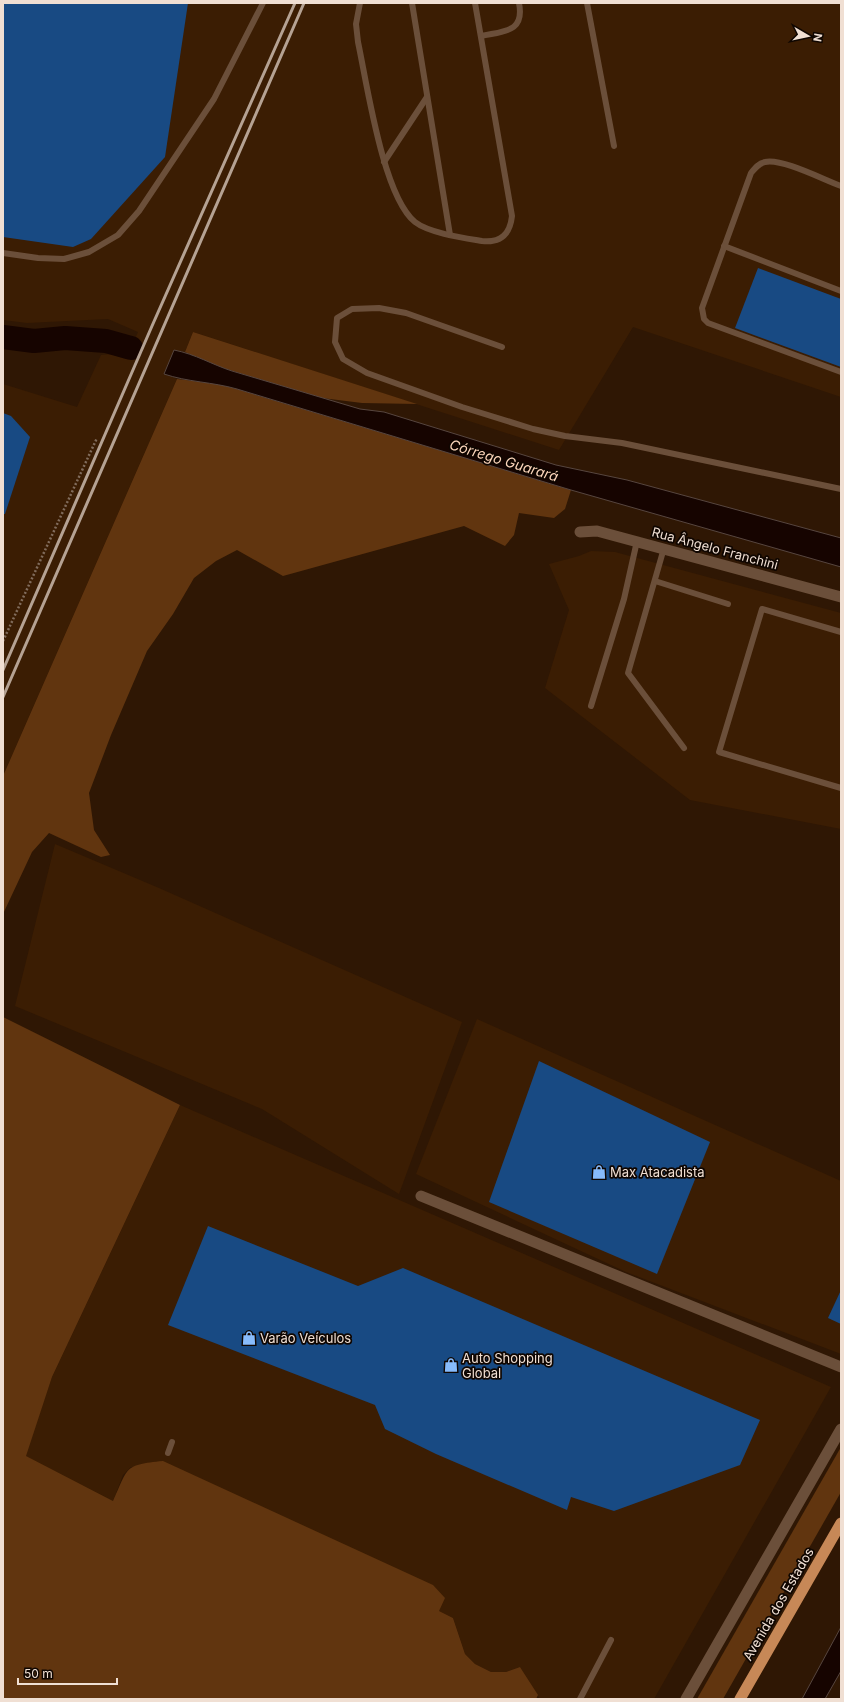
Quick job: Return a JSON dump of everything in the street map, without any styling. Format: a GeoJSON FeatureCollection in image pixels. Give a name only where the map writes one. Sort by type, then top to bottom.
{"type":"FeatureCollection","features":[{"type":"Feature","properties":{"kind":"highway","name":"Avenida dos Estados"},"geometry":{"type":"LineString","coordinates":[[740,1699],[841,1523]]}},
{"type":"Feature","properties":{"kind":"street","name":"Rua Ângelo Franchini"},"geometry":{"type":"LineString","coordinates":[[580,532],[597,531],[841,597]]}},
{"type":"Feature","properties":{"kind":"street"},"geometry":{"type":"LineString","coordinates":[[421,1196],[841,1367]]}},
{"type":"Feature","properties":{"kind":"street"},"geometry":{"type":"LineString","coordinates":[[686,1699],[841,1429]]}},
{"type":"Feature","properties":{"kind":"lane"},"geometry":{"type":"LineString","coordinates":[[3,252],[38,258],[64,259],[89,252],[118,235],[139,211],[214,99],[263,3]]}},
{"type":"Feature","properties":{"kind":"lane"},"geometry":{"type":"LineString","coordinates":[[412,3],[450,235]]}},
{"type":"Feature","properties":{"kind":"lane"},"geometry":{"type":"LineString","coordinates":[[359,5],[358,42],[384,162],[399,203],[416,223],[431,230],[483,241],[495,240],[505,236],[511,226],[512,216],[476,3]]}},
{"type":"Feature","properties":{"kind":"lane"},"geometry":{"type":"LineString","coordinates":[[481,36],[513,29],[520,19],[521,13],[519,3]]}},
{"type":"Feature","properties":{"kind":"lane"},"geometry":{"type":"LineString","coordinates":[[587,3],[614,146]]}},
{"type":"Feature","properties":{"kind":"lane"},"geometry":{"type":"LineString","coordinates":[[384,162],[427,97]]}},
{"type":"Feature","properties":{"kind":"lane"},"geometry":{"type":"LineString","coordinates":[[841,186],[782,162],[765,162],[757,165],[751,173],[702,308],[704,319],[708,323],[841,372]]}},
{"type":"Feature","properties":{"kind":"lane"},"geometry":{"type":"LineString","coordinates":[[724,246],[841,291]]}},
{"type":"Feature","properties":{"kind":"lane"},"geometry":{"type":"LineString","coordinates":[[502,347],[406,313],[379,308],[352,309],[337,318],[335,342],[343,359],[367,373],[462,407],[533,429],[565,436],[622,443],[841,489]]}},
{"type":"Feature","properties":{"kind":"lane"},"geometry":{"type":"LineString","coordinates":[[591,706],[624,599],[637,541]]}},
{"type":"Feature","properties":{"kind":"lane"},"geometry":{"type":"LineString","coordinates":[[664,548],[628,673],[684,748]]}},
{"type":"Feature","properties":{"kind":"lane"},"geometry":{"type":"LineString","coordinates":[[655,581],[728,604]]}},
{"type":"Feature","properties":{"kind":"lane"},"geometry":{"type":"LineString","coordinates":[[841,632],[762,609],[718,752],[841,788]]}},
{"type":"Feature","properties":{"kind":"lane"},"geometry":{"type":"LineString","coordinates":[[168,1453],[172,1442]]}},
{"type":"Feature","properties":{"kind":"lane"},"geometry":{"type":"LineString","coordinates":[[580,1699],[611,1640]]}},
{"type":"Feature","properties":{"kind":"path"},"geometry":{"type":"LineString","coordinates":[[3,641],[97,438]]}},
{"type":"Feature","properties":{"kind":"shaded area"},"geometry":{"type":"Polygon","coordinates":[[[3,3],[841,3],[841,397],[633,327],[559,450],[193,332],[185,352],[174,350],[164,374],[177,379],[3,776],[3,384],[77,407],[101,355],[111,354],[126,359],[138,332],[108,319],[27,323],[3,320],[3,3]]]}},
{"type":"Feature","properties":{"kind":"shaded area"},"geometry":{"type":"Polygon","coordinates":[[[193,332],[417,404],[362,403],[322,398],[213,365],[185,352],[193,332]]]}},
{"type":"Feature","properties":{"kind":"shaded area"},"geometry":{"type":"Polygon","coordinates":[[[177,379],[220,384],[571,490],[565,509],[554,518],[519,513],[514,535],[505,546],[464,526],[283,576],[237,550],[216,561],[194,578],[173,614],[147,651],[111,735],[89,793],[94,830],[110,855],[101,857],[49,833],[32,852],[3,914],[3,776],[177,379]]]}},
{"type":"Feature","properties":{"kind":"shaded area"},"geometry":{"type":"Polygon","coordinates":[[[591,551],[615,552],[841,613],[841,829],[690,800],[545,688],[569,610],[549,564],[579,556],[591,551]]]}},
{"type":"Feature","properties":{"kind":"shaded area"},"geometry":{"type":"Polygon","coordinates":[[[55,844],[159,888],[462,1022],[399,1194],[262,1109],[15,1006],[55,844]]]}},
{"type":"Feature","properties":{"kind":"shaded area"},"geometry":{"type":"Polygon","coordinates":[[[3,1017],[180,1105],[52,1377],[26,1456],[113,1501],[125,1474],[134,1466],[150,1462],[163,1461],[433,1585],[445,1598],[439,1611],[453,1618],[465,1654],[475,1664],[491,1672],[506,1672],[520,1667],[538,1695],[536,1699],[3,1699],[3,1017]]]}},
{"type":"Feature","properties":{"kind":"shaded area"},"geometry":{"type":"Polygon","coordinates":[[[477,1019],[841,1181],[841,1354],[626,1272],[416,1174],[477,1019]]]}},
{"type":"Feature","properties":{"kind":"shaded area"},"geometry":{"type":"Polygon","coordinates":[[[180,1105],[831,1387],[654,1699],[540,1699],[520,1667],[506,1672],[491,1672],[475,1664],[465,1654],[453,1618],[131,1467],[123,1475],[113,1501],[25,1456],[52,1377],[180,1105]]]}},
{"type":"Feature","properties":{"kind":"shaded area"},"geometry":{"type":"Polygon","coordinates":[[[841,1447],[841,1492],[723,1699],[697,1699],[841,1447]]]}},
{"type":"Feature","properties":{"kind":"water"},"geometry":{"type":"Polygon","coordinates":[[[174,350],[189,354],[225,369],[360,409],[384,412],[556,465],[627,480],[841,538],[841,567],[571,490],[237,389],[182,379],[164,374],[174,350]]]}},
{"type":"Feature","properties":{"kind":"water"},"geometry":{"type":"Polygon","coordinates":[[[841,1627],[841,1671],[825,1699],[802,1699],[841,1627]]]}},
{"type":"Feature","properties":{"kind":"building"},"geometry":{"type":"Polygon","coordinates":[[[3,3],[188,3],[165,157],[91,239],[73,247],[3,237],[3,3]]]}},
{"type":"Feature","properties":{"kind":"building"},"geometry":{"type":"Polygon","coordinates":[[[758,268],[841,299],[841,367],[735,328],[758,268]]]}},
{"type":"Feature","properties":{"kind":"building"},"geometry":{"type":"Polygon","coordinates":[[[3,413],[11,416],[30,437],[5,514],[3,514],[3,413]]]}},
{"type":"Feature","properties":{"kind":"building","name":"Max Atacadista"},"geometry":{"type":"Polygon","coordinates":[[[539,1061],[710,1142],[657,1274],[489,1202],[539,1061]]]}},
{"type":"Feature","properties":{"kind":"building","name":"Auto Shopping Global"},"geometry":{"type":"Polygon","coordinates":[[[208,1226],[358,1286],[403,1268],[760,1420],[740,1465],[614,1511],[571,1497],[567,1510],[436,1454],[385,1429],[375,1405],[168,1325],[208,1226]]]}},
{"type":"Feature","properties":{"kind":"building"},"geometry":{"type":"Polygon","coordinates":[[[841,1290],[841,1324],[828,1318],[841,1290]]]}},
{"type":"Feature","properties":{"kind":"waterway","name":"Córrego Guarará"},"geometry":{"type":"LineString","coordinates":[[3,337],[34,341],[65,338],[106,341],[131,348]]}},
{"type":"Feature","properties":{"kind":"railway"},"geometry":{"type":"LineString","coordinates":[[3,670],[152,326],[295,3]]}},
{"type":"Feature","properties":{"kind":"railway"},"geometry":{"type":"LineString","coordinates":[[3,697],[304,3]]}},
{"type":"Feature","properties":{"kind":"place","name":"Max Atacadista"},"geometry":{"type":"Point","coordinates":[599,1172]}},
{"type":"Feature","properties":{"kind":"place","name":"Varão Veículos"},"geometry":{"type":"Point","coordinates":[249,1338]}},
{"type":"Feature","properties":{"kind":"place","name":"Auto Shopping Global"},"geometry":{"type":"Point","coordinates":[451,1365]}}]}
